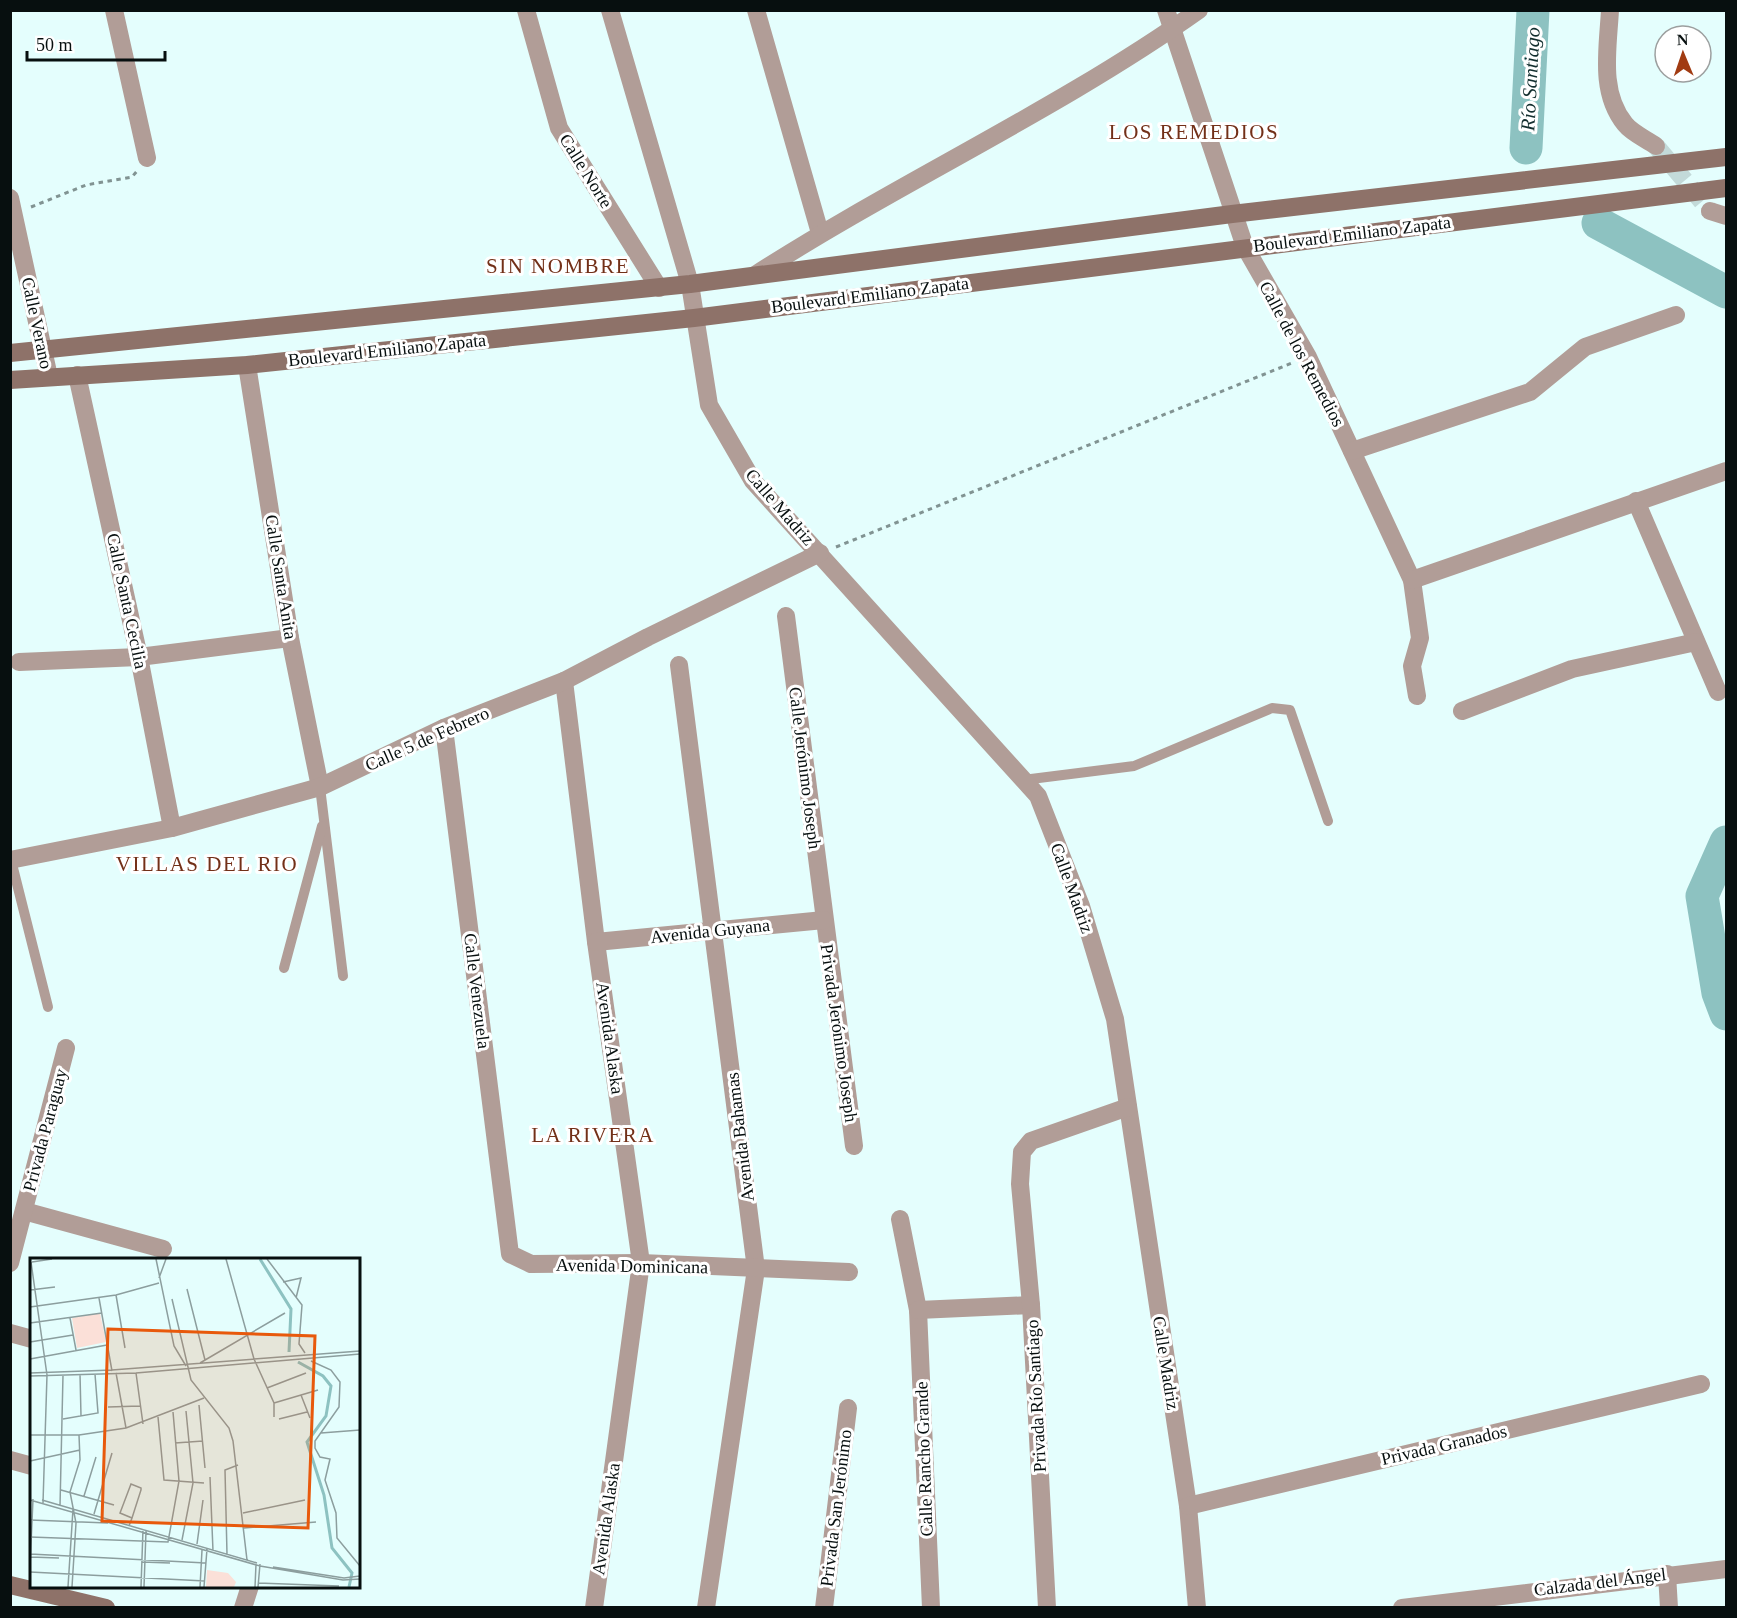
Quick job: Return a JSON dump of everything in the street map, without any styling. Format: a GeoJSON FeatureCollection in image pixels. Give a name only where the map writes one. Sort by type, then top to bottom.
{"type":"FeatureCollection","features":[{"type":"Feature","properties":{"kind":"street"},"geometry":{"type":"LineString","coordinates":[[114,10],[147,158]]}},
{"type":"Feature","properties":{"kind":"street","name":"Calle Norte"},"geometry":{"type":"LineString","coordinates":[[526,10],[559,128],[659,288]]}},
{"type":"Feature","properties":{"kind":"street","name":"Calle Madriz"},"geometry":{"type":"LineString","coordinates":[[610,10],[690,284],[709,405],[753,481],[1038,796],[1081,906],[1114,1018],[1188,1506],[1197,1608]]}},
{"type":"Feature","properties":{"kind":"street"},"geometry":{"type":"LineString","coordinates":[[756,10],[820,233]]}},
{"type":"Feature","properties":{"kind":"street","name":"Calle de los Remedios"},"geometry":{"type":"LineString","coordinates":[[1166,10],[1232,214],[1245,247],[1308,357],[1412,580],[1420,638],[1412,666],[1417,696]]}},
{"type":"Feature","properties":{"kind":"street","name":"Boulevard Emiliano Zapata"},"geometry":{"type":"LineString","coordinates":[[755,275],[820,233],[990,140],[1172,30],[1199,10]]}},
{"type":"Feature","properties":{"kind":"street"},"geometry":{"type":"LineString","coordinates":[[1610,10],[1607,72],[1611,98],[1626,125],[1656,146]]}},
{"type":"Feature","properties":{"kind":"street","name":"Boulevard Emiliano Zapata"},"geometry":{"type":"LineString","coordinates":[[10,353],[659,288],[1232,214],[1726,157]]}},
{"type":"Feature","properties":{"kind":"street","name":"Boulevard Emiliano Zapata"},"geometry":{"type":"LineString","coordinates":[[10,380],[248,365],[694,318],[1726,188]]}},
{"type":"Feature","properties":{"kind":"street","name":"Calle Verano"},"geometry":{"type":"LineString","coordinates":[[12,206],[49,378]]}},
{"type":"Feature","properties":{"kind":"street"},"geometry":{"type":"LineString","coordinates":[[1352,452],[1530,392],[1586,347],[1676,315]]}},
{"type":"Feature","properties":{"kind":"street","name":"Calle Santa Anita"},"geometry":{"type":"LineString","coordinates":[[248,365],[291,638],[320,787]]}},
{"type":"Feature","properties":{"kind":"street","name":"Calle Santa Cecilia"},"geometry":{"type":"LineString","coordinates":[[77,375],[139,657],[172,828]]}},
{"type":"Feature","properties":{"kind":"street"},"geometry":{"type":"LineString","coordinates":[[1412,580],[1726,471]]}},
{"type":"Feature","properties":{"kind":"street"},"geometry":{"type":"LineString","coordinates":[[1636,501],[1718,692]]}},
{"type":"Feature","properties":{"kind":"street","name":"Calle 5 de Febrero"},"geometry":{"type":"LineString","coordinates":[[11,860],[172,828],[320,787],[444,728],[564,681],[820,553]]}},
{"type":"Feature","properties":{"kind":"street","name":"Calle Jerónimo Joseph"},"geometry":{"type":"LineString","coordinates":[[786,616],[824,920]]}},
{"type":"Feature","properties":{"kind":"street"},"geometry":{"type":"LineString","coordinates":[[19,662],[139,657],[291,638]]}},
{"type":"Feature","properties":{"kind":"street"},"geometry":{"type":"LineString","coordinates":[[1462,711],[1572,669],[1696,642]]}},
{"type":"Feature","properties":{"kind":"street","name":"Avenida Bahamas"},"geometry":{"type":"LineString","coordinates":[[679,665],[715,931],[756,1269],[706,1608]]}},
{"type":"Feature","properties":{"kind":"street","name":"Avenida Alaska"},"geometry":{"type":"LineString","coordinates":[[564,681],[596,942],[641,1263],[594,1608]]}},
{"type":"Feature","properties":{"kind":"street","name":"Calle Venezuela"},"geometry":{"type":"LineString","coordinates":[[444,728],[510,1254]]}},
{"type":"Feature","properties":{"kind":"street","name":"Avenida Guyana"},"geometry":{"type":"LineString","coordinates":[[596,942],[824,920]]}},
{"type":"Feature","properties":{"kind":"street","name":"Privada Jerónimo Joseph"},"geometry":{"type":"LineString","coordinates":[[824,920],[854,1146]]}},
{"type":"Feature","properties":{"kind":"street","name":"Privada Paraguay"},"geometry":{"type":"LineString","coordinates":[[10,1263],[66,1048]]}},
{"type":"Feature","properties":{"kind":"street","name":"Privada Río Santiago"},"geometry":{"type":"LineString","coordinates":[[1047,1608],[1031,1305],[1020,1184],[1022,1152],[1031,1141],[1128,1107]]}},
{"type":"Feature","properties":{"kind":"street"},"geometry":{"type":"LineString","coordinates":[[24,1211],[163,1249]]}},
{"type":"Feature","properties":{"kind":"street","name":"Calle Rancho Grande"},"geometry":{"type":"LineString","coordinates":[[900,1219],[918,1310],[931,1608]]}},
{"type":"Feature","properties":{"kind":"street","name":"Avenida Dominicana"},"geometry":{"type":"LineString","coordinates":[[510,1254],[531,1264],[641,1263],[849,1272]]}},
{"type":"Feature","properties":{"kind":"street"},"geometry":{"type":"LineString","coordinates":[[918,1310],[1031,1305]]}},
{"type":"Feature","properties":{"kind":"street"},"geometry":{"type":"LineString","coordinates":[[10,1333],[30,1338]]}},
{"type":"Feature","properties":{"kind":"street","name":"Privada Granados"},"geometry":{"type":"LineString","coordinates":[[1188,1506],[1701,1384]]}},
{"type":"Feature","properties":{"kind":"street","name":"Privada San Jerónimo"},"geometry":{"type":"LineString","coordinates":[[824,1608],[848,1408]]}},
{"type":"Feature","properties":{"kind":"street"},"geometry":{"type":"LineString","coordinates":[[10,1460],[30,1465]]}},
{"type":"Feature","properties":{"kind":"street","name":"Calzada del Ángel"},"geometry":{"type":"LineString","coordinates":[[1402,1608],[1667,1574],[1726,1569]]}},
{"type":"Feature","properties":{"kind":"street"},"geometry":{"type":"LineString","coordinates":[[1667,1574],[1669,1608]]}},
{"type":"Feature","properties":{"kind":"street"},"geometry":{"type":"LineString","coordinates":[[10,1585],[106,1608]]}},
{"type":"Feature","properties":{"kind":"street"},"geometry":{"type":"LineString","coordinates":[[243,1608],[250,1588]]}},
{"type":"Feature","properties":{"kind":"lane"},"geometry":{"type":"LineString","coordinates":[[1023,780],[1134,766],[1272,708],[1290,710],[1328,821]]}},
{"type":"Feature","properties":{"kind":"lane"},"geometry":{"type":"LineString","coordinates":[[320,787],[343,976]]}},
{"type":"Feature","properties":{"kind":"lane"},"geometry":{"type":"LineString","coordinates":[[284,968],[324,819]]}},
{"type":"Feature","properties":{"kind":"lane"},"geometry":{"type":"LineString","coordinates":[[11,860],[48,1007]]}},
{"type":"Feature","properties":{"kind":"path"},"geometry":{"type":"LineString","coordinates":[[12,206],[86,185],[132,177],[147,158]]}},
{"type":"Feature","properties":{"kind":"path"},"geometry":{"type":"LineString","coordinates":[[820,553],[1308,357]]}},
{"type":"Feature","properties":{"kind":"waterway","name":"Río Santiago"},"geometry":{"type":"LineString","coordinates":[[1526,148],[1533,10]]}},
{"type":"Feature","properties":{"kind":"waterway","name":"Río Santiago"},"geometry":{"type":"LineString","coordinates":[[1598,223],[1726,292]]}},
{"type":"Feature","properties":{"kind":"waterway","name":"Río Santiago"},"geometry":{"type":"LineString","coordinates":[[1726,842],[1702,896],[1718,993],[1726,1014]]}},
{"type":"Feature","properties":{"kind":"tunnel"},"geometry":{"type":"LineString","coordinates":[[1656,146],[1710,211]]}},
{"type":"Feature","properties":{"kind":"district","name":"LOS REMEDIOS"},"geometry":{"type":"Point","coordinates":[1194,132]}},
{"type":"Feature","properties":{"kind":"district","name":"SIN NOMBRE"},"geometry":{"type":"Point","coordinates":[558,266]}},
{"type":"Feature","properties":{"kind":"district","name":"VILLAS DEL RIO"},"geometry":{"type":"Point","coordinates":[207,864]}},
{"type":"Feature","properties":{"kind":"district","name":"LA RIVERA"},"geometry":{"type":"Point","coordinates":[593,1135]}}]}
